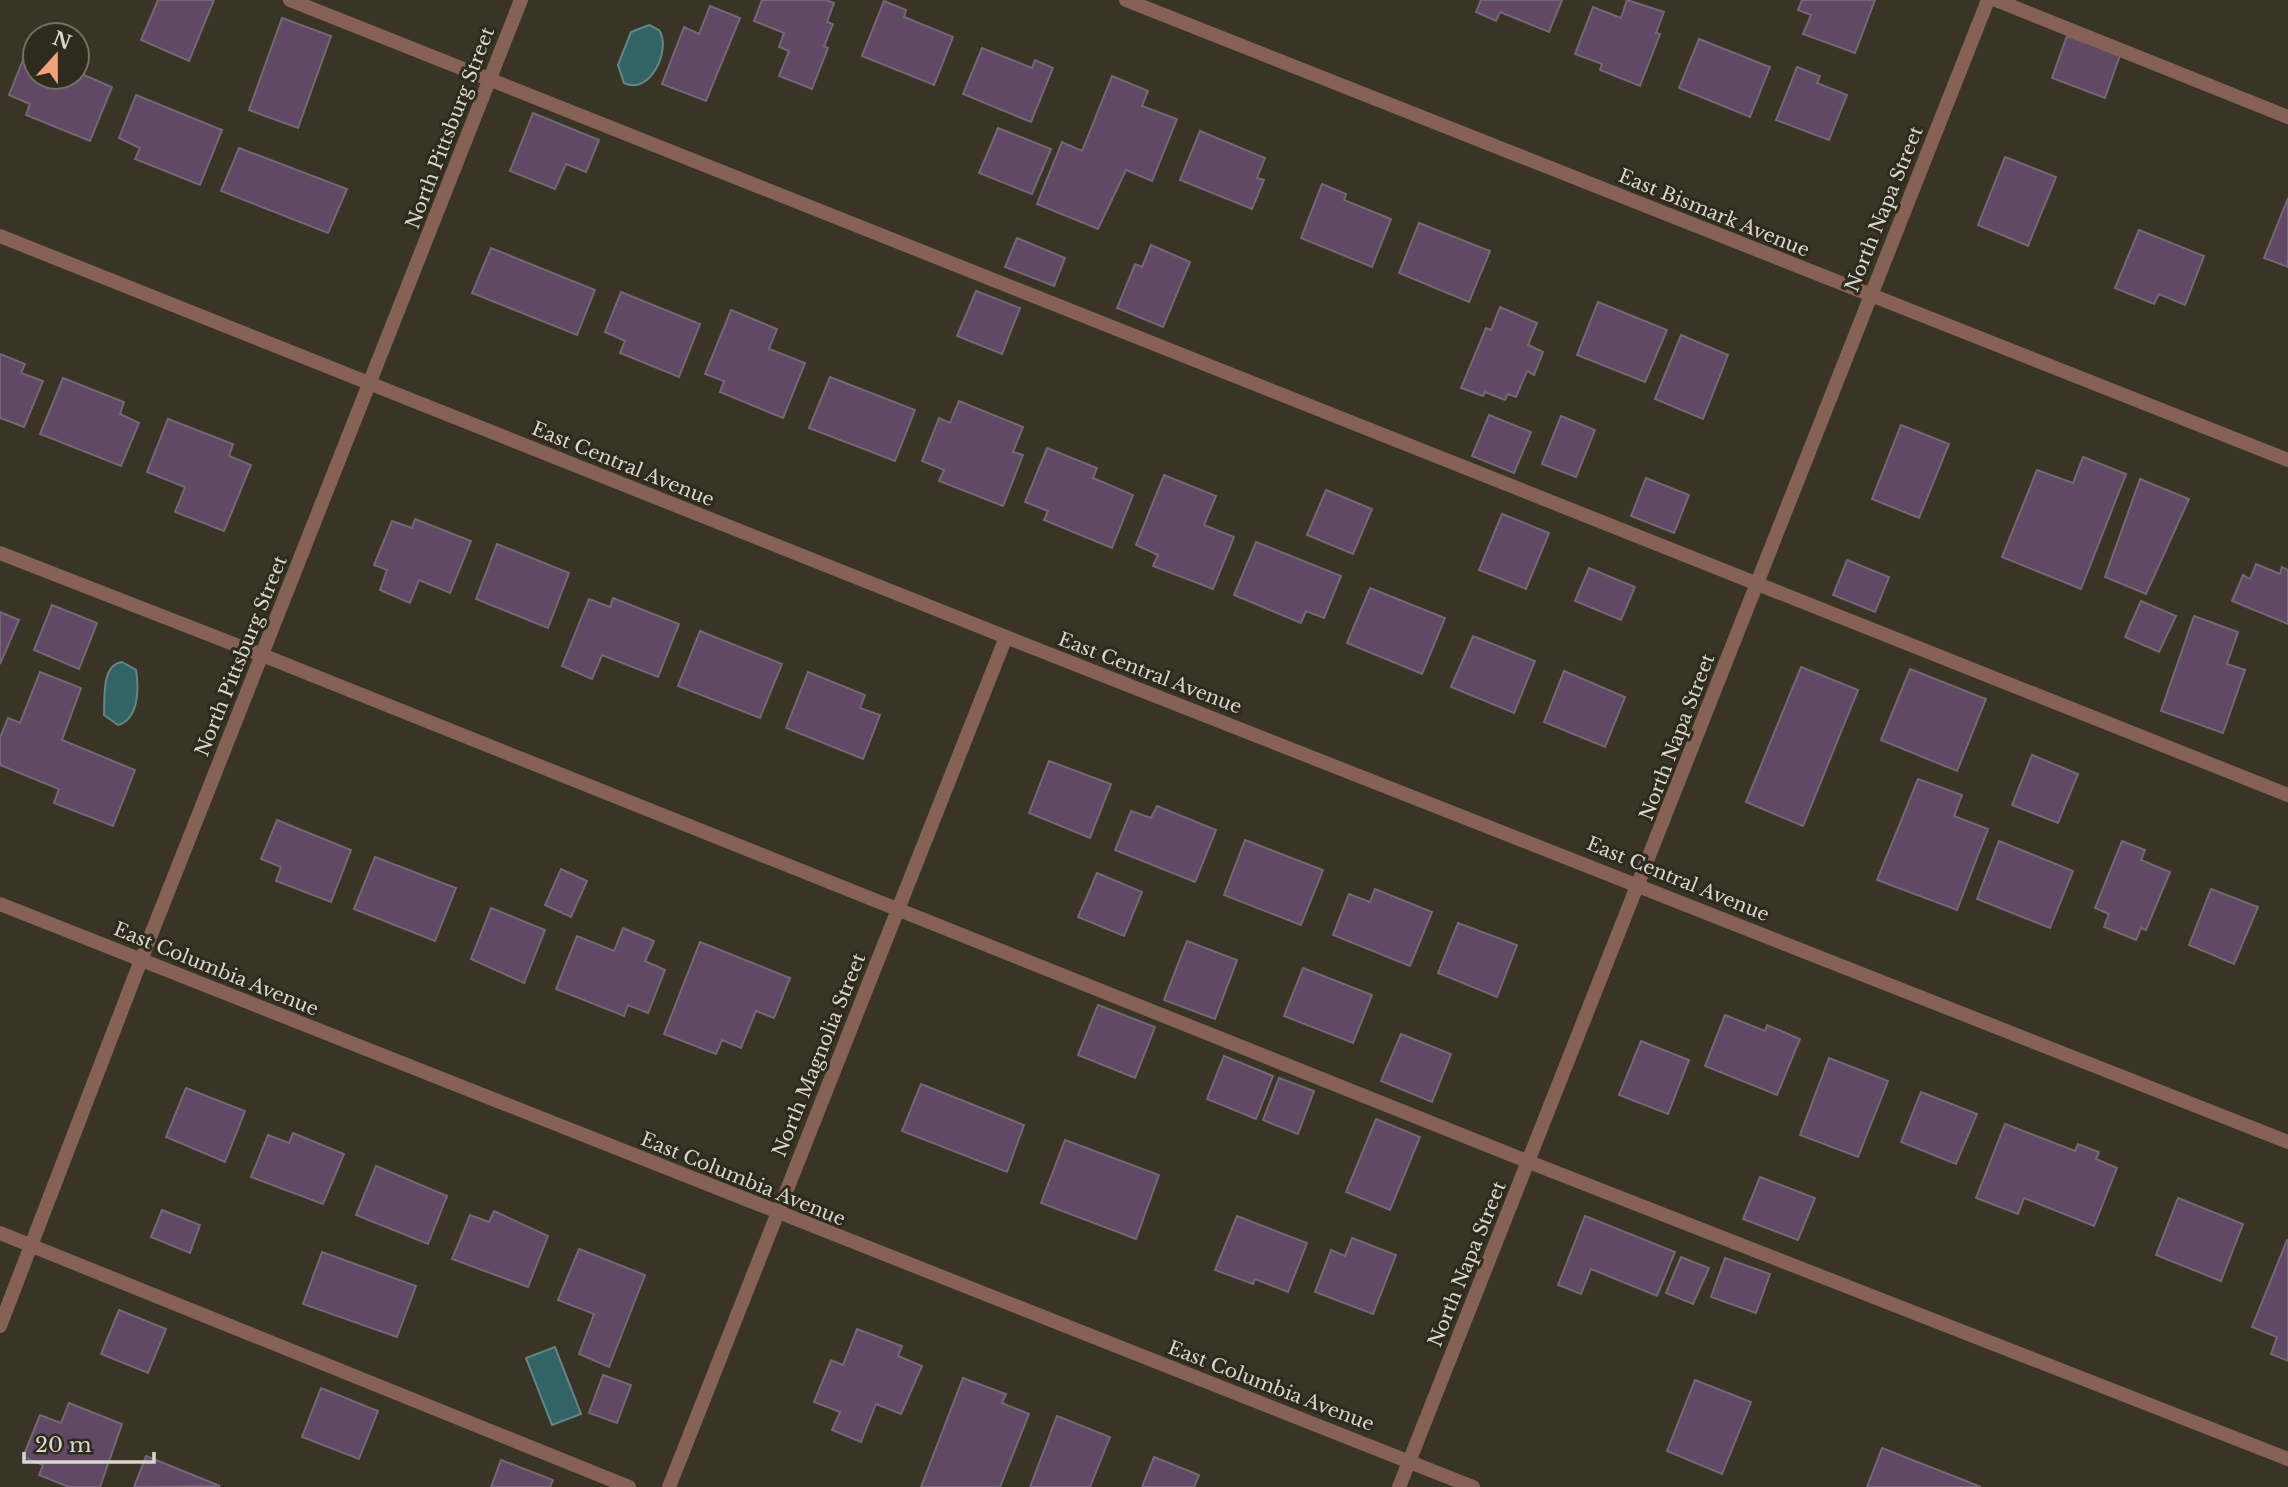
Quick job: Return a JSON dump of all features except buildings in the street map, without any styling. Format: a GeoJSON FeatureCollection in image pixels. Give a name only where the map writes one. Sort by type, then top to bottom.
{"type":"FeatureCollection","features":[{"type":"Feature","properties":{"kind":"street"},"geometry":{"type":"LineString","coordinates":[[290,0],[2288,795]]}},
{"type":"Feature","properties":{"kind":"street","name":"North Pittsburg Street"},"geometry":{"type":"LineString","coordinates":[[0,1326],[141,960],[521,0]]}},
{"type":"Feature","properties":{"kind":"street","name":"East Bismark Avenue"},"geometry":{"type":"LineString","coordinates":[[1126,0],[2288,460]]}},
{"type":"Feature","properties":{"kind":"street","name":"North Napa Street"},"geometry":{"type":"LineString","coordinates":[[1399,1487],[1988,0]]}},
{"type":"Feature","properties":{"kind":"street"},"geometry":{"type":"LineString","coordinates":[[1996,0],[2288,117]]}},
{"type":"Feature","properties":{"kind":"street","name":"East Central Avenue"},"geometry":{"type":"LineString","coordinates":[[0,236],[1006,637],[1640,884],[2288,1142]]}},
{"type":"Feature","properties":{"kind":"street"},"geometry":{"type":"LineString","coordinates":[[0,553],[1529,1161],[2288,1459]]}},
{"type":"Feature","properties":{"kind":"street","name":"North Magnolia Street"},"geometry":{"type":"LineString","coordinates":[[669,1487],[1006,637]]}},
{"type":"Feature","properties":{"kind":"street","name":"East Columbia Avenue"},"geometry":{"type":"LineString","coordinates":[[0,904],[1473,1487]]}},
{"type":"Feature","properties":{"kind":"street"},"geometry":{"type":"LineString","coordinates":[[0,1233],[629,1487]]}},
{"type":"Feature","properties":{"kind":"water"},"geometry":{"type":"Polygon","coordinates":[[[649,25],[659,30],[662,38],[660,59],[650,77],[642,83],[624,83],[618,65],[631,32],[649,25]]]}},
{"type":"Feature","properties":{"kind":"water"},"geometry":{"type":"Polygon","coordinates":[[[122,662],[136,670],[137,694],[134,710],[125,722],[118,725],[104,715],[105,692],[110,669],[122,662]]]}},
{"type":"Feature","properties":{"kind":"water"},"geometry":{"type":"Polygon","coordinates":[[[555,1347],[581,1414],[552,1425],[526,1358],[555,1347]]]}}]}
